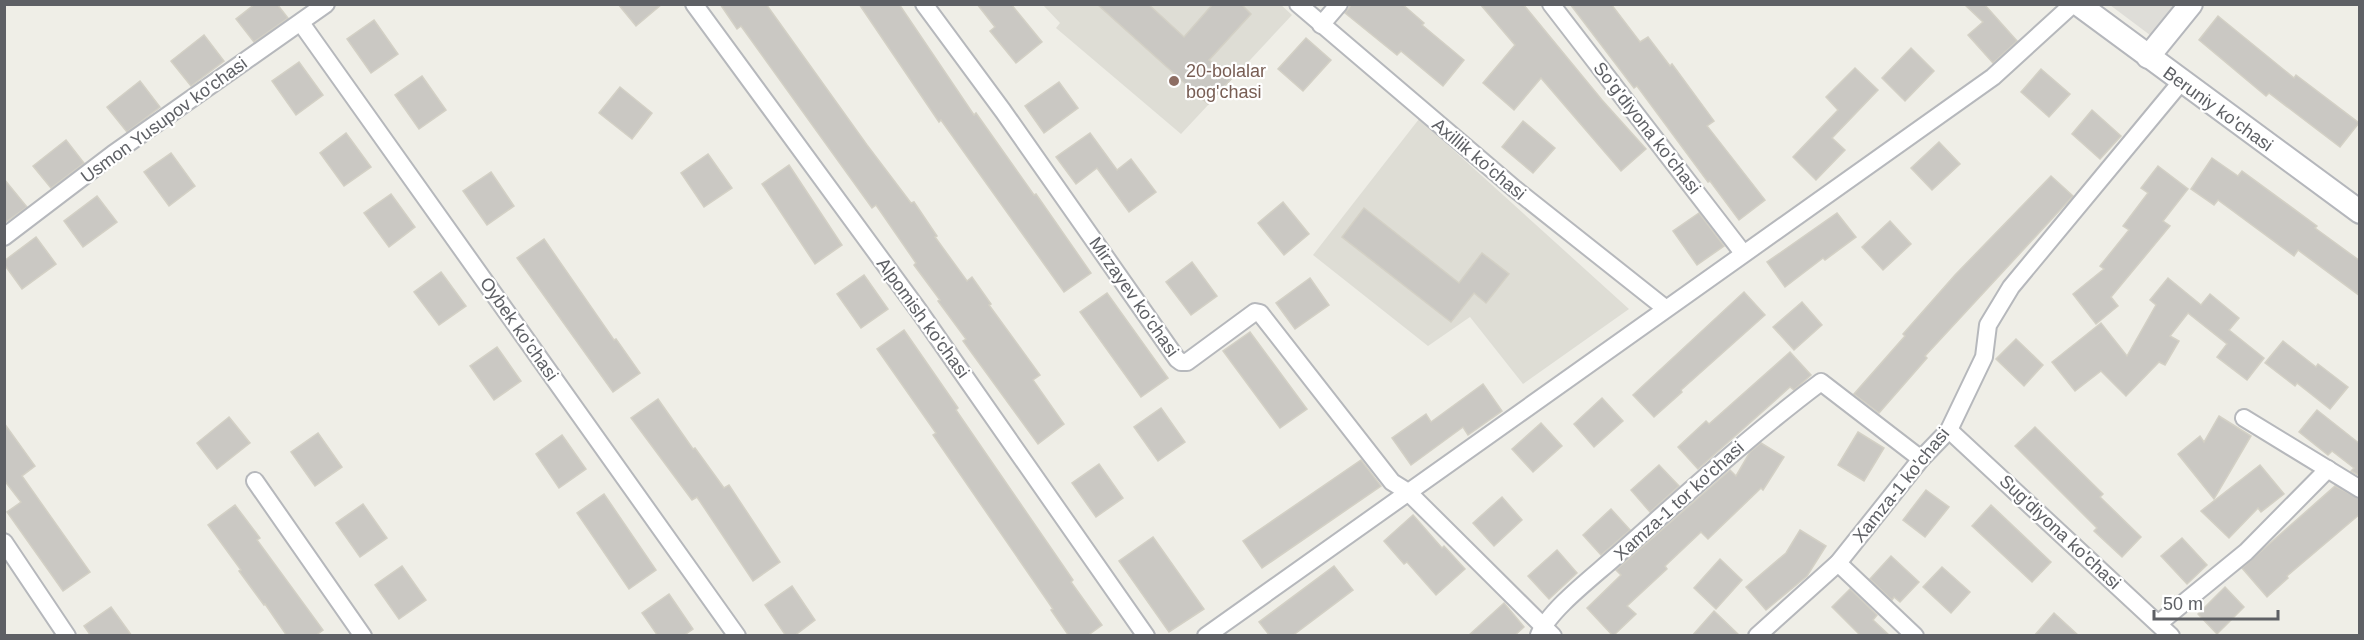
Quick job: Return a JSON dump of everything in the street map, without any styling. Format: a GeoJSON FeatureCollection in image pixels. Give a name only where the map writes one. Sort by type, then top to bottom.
{"type":"FeatureCollection","features":[{"type":"Feature","properties":{"kind":"street","name":"Usmon Yusupov ko'chasi"},"geometry":{"type":"LineString","coordinates":[[4,237],[112,154],[326,4]]}},
{"type":"Feature","properties":{"kind":"street","name":"Alpomish ko'chasi"},"geometry":{"type":"LineString","coordinates":[[694,4],[919,311],[1146,636]]}},
{"type":"Feature","properties":{"kind":"street","name":"Mirzayev ko'chasi"},"geometry":{"type":"LineString","coordinates":[[924,4],[1010,121],[1177,359],[1187,362],[1258,312],[1392,482],[1408,492],[1544,632]]}},
{"type":"Feature","properties":{"kind":"street","name":"Axillik ko'chasi"},"geometry":{"type":"LineString","coordinates":[[1298,4],[1515,189],[1665,308]]}},
{"type":"Feature","properties":{"kind":"street"},"geometry":{"type":"LineString","coordinates":[[1321,25],[1339,4]]}},
{"type":"Feature","properties":{"kind":"street","name":"So'g'diyona ko'chasi"},"geometry":{"type":"LineString","coordinates":[[1551,4],[1743,253]]}},
{"type":"Feature","properties":{"kind":"street"},"geometry":{"type":"LineString","coordinates":[[1206,636],[1993,77],[2073,4]]}},
{"type":"Feature","properties":{"kind":"street","name":"Beruniy ko'chasi"},"geometry":{"type":"LineString","coordinates":[[2078,4],[2360,212]]}},
{"type":"Feature","properties":{"kind":"street"},"geometry":{"type":"LineString","coordinates":[[2148,57],[2191,4]]}},
{"type":"Feature","properties":{"kind":"street","name":"Oybek ko'chasi"},"geometry":{"type":"LineString","coordinates":[[301,23],[737,636]]}},
{"type":"Feature","properties":{"kind":"street","name":"Xamza-1 ko'chasi"},"geometry":{"type":"LineString","coordinates":[[1757,636],[1838,563],[1922,459],[1949,430],[1984,357],[1988,326],[2012,287],[2181,82]]}},
{"type":"Feature","properties":{"kind":"street","name":"Xamza-1 tor ko'chasi"},"geometry":{"type":"LineString","coordinates":[[1544,632],[1573,595],[1756,432],[1821,382],[1922,459]]}},
{"type":"Feature","properties":{"kind":"street"},"geometry":{"type":"LineString","coordinates":[[2244,418],[2360,489]]}},
{"type":"Feature","properties":{"kind":"street","name":"Sug'diyona ko'chasi"},"geometry":{"type":"LineString","coordinates":[[1949,430],[2172,636]]}},
{"type":"Feature","properties":{"kind":"street"},"geometry":{"type":"LineString","coordinates":[[2159,623],[2246,552],[2328,469]]}},
{"type":"Feature","properties":{"kind":"street"},"geometry":{"type":"LineString","coordinates":[[255,481],[363,636]]}},
{"type":"Feature","properties":{"kind":"street"},"geometry":{"type":"LineString","coordinates":[[4,542],[67,636]]}},
{"type":"Feature","properties":{"kind":"street"},"geometry":{"type":"LineString","coordinates":[[1838,563],[1915,636]]}},
{"type":"Feature","properties":{"kind":"shaded area","name":"20-bolalar bog'chasi"},"geometry":{"type":"Polygon","coordinates":[[[1280,4],[1292,15],[1181,134],[1056,28],[1060,23],[1043,5],[1280,4]]]}},
{"type":"Feature","properties":{"kind":"shaded area"},"geometry":{"type":"Polygon","coordinates":[[[2110,5],[2174,5],[2150,35],[2110,5]]]}},
{"type":"Feature","properties":{"kind":"shaded area"},"geometry":{"type":"Polygon","coordinates":[[[1419,119],[1629,309],[1523,384],[1470,317],[1428,346],[1313,255],[1419,119]]]}},
{"type":"Feature","properties":{"kind":"building"},"geometry":{"type":"Polygon","coordinates":[[[255,4],[277,4],[288,18],[254,42],[236,19],[255,4]]]}},
{"type":"Feature","properties":{"kind":"building"},"geometry":{"type":"Polygon","coordinates":[[[618,4],[662,4],[636,26],[618,4]]]}},
{"type":"Feature","properties":{"kind":"building"},"geometry":{"type":"Polygon","coordinates":[[[720,4],[766,4],[867,145],[911,203],[914,202],[937,236],[935,237],[967,281],[972,277],[991,304],[989,305],[1040,375],[1033,380],[1064,424],[1038,444],[963,341],[966,339],[938,301],[940,300],[914,265],[916,263],[876,205],[872,208],[741,26],[737,29],[720,4]]]}},
{"type":"Feature","properties":{"kind":"building"},"geometry":{"type":"Polygon","coordinates":[[[859,4],[899,4],[974,115],[976,113],[1091,273],[1064,292],[941,120],[939,122],[859,4]]]}},
{"type":"Feature","properties":{"kind":"building"},"geometry":{"type":"Polygon","coordinates":[[[977,4],[1011,4],[1042,42],[1016,63],[990,31],[995,27],[977,4]]]}},
{"type":"Feature","properties":{"kind":"building"},"geometry":{"type":"Polygon","coordinates":[[[1097,4],[1148,4],[1184,37],[1213,4],[1241,4],[1251,14],[1209,60],[1231,79],[1208,104],[1097,4]]]}},
{"type":"Feature","properties":{"kind":"building"},"geometry":{"type":"Polygon","coordinates":[[[1352,4],[1402,4],[1424,23],[1422,25],[1464,60],[1443,86],[1401,51],[1397,55],[1345,13],[1352,4]]]}},
{"type":"Feature","properties":{"kind":"building"},"geometry":{"type":"Polygon","coordinates":[[[1480,4],[1523,4],[1602,100],[1646,149],[1621,171],[1541,78],[1514,110],[1483,83],[1515,45],[1480,4]]]}},
{"type":"Feature","properties":{"kind":"building"},"geometry":{"type":"Polygon","coordinates":[[[1570,4],[1611,4],[1640,42],[1648,37],[1670,66],[1672,64],[1714,121],[1707,126],[1765,200],[1739,220],[1637,86],[1634,88],[1570,4]]]}},
{"type":"Feature","properties":{"kind":"building"},"geometry":{"type":"Polygon","coordinates":[[[1964,4],[1984,4],[2017,41],[1993,63],[1968,35],[1983,22],[1964,4]]]}},
{"type":"Feature","properties":{"kind":"building"},"geometry":{"type":"Polygon","coordinates":[[[2218,16],[2294,78],[2296,75],[2359,123],[2340,147],[2269,93],[2266,96],[2199,40],[2218,16]]]}},
{"type":"Feature","properties":{"kind":"building"},"geometry":{"type":"Polygon","coordinates":[[[374,20],[398,54],[371,73],[347,39],[374,20]]]}},
{"type":"Feature","properties":{"kind":"building"},"geometry":{"type":"Polygon","coordinates":[[[204,35],[224,61],[191,86],[171,61],[204,35]]]}},
{"type":"Feature","properties":{"kind":"building"},"geometry":{"type":"Polygon","coordinates":[[[1306,38],[1331,60],[1303,91],[1278,69],[1306,38]]]}},
{"type":"Feature","properties":{"kind":"building"},"geometry":{"type":"Polygon","coordinates":[[[1911,48],[1934,71],[1905,101],[1882,78],[1911,48]]]}},
{"type":"Feature","properties":{"kind":"building"},"geometry":{"type":"Polygon","coordinates":[[[299,62],[323,95],[296,115],[272,81],[299,62]]]}},
{"type":"Feature","properties":{"kind":"building"},"geometry":{"type":"Polygon","coordinates":[[[1855,68],[1878,90],[1832,138],[1845,150],[1816,180],[1793,157],[1838,110],[1826,97],[1855,68]]]}},
{"type":"Feature","properties":{"kind":"building"},"geometry":{"type":"Polygon","coordinates":[[[2041,69],[2070,94],[2049,117],[2021,92],[2041,69]]]}},
{"type":"Feature","properties":{"kind":"building"},"geometry":{"type":"Polygon","coordinates":[[[422,76],[446,110],[419,129],[395,95],[422,76]]]}},
{"type":"Feature","properties":{"kind":"building"},"geometry":{"type":"Polygon","coordinates":[[[140,81],[160,107],[127,132],[107,107],[140,81]]]}},
{"type":"Feature","properties":{"kind":"building"},"geometry":{"type":"Polygon","coordinates":[[[1059,82],[1078,108],[1044,133],[1025,106],[1059,82]]]}},
{"type":"Feature","properties":{"kind":"building"},"geometry":{"type":"Polygon","coordinates":[[[620,87],[652,113],[632,139],[599,113],[620,87]]]}},
{"type":"Feature","properties":{"kind":"building"},"geometry":{"type":"Polygon","coordinates":[[[2092,110],[2121,136],[2100,159],[2072,134],[2092,110]]]}},
{"type":"Feature","properties":{"kind":"building"},"geometry":{"type":"Polygon","coordinates":[[[1523,121],[1555,148],[1533,173],[1502,147],[1523,121]]]}},
{"type":"Feature","properties":{"kind":"building"},"geometry":{"type":"Polygon","coordinates":[[[346,133],[371,167],[344,186],[320,153],[346,133]]]}},
{"type":"Feature","properties":{"kind":"building"},"geometry":{"type":"Polygon","coordinates":[[[1090,133],[1117,170],[1131,159],[1156,192],[1129,212],[1097,168],[1076,184],[1056,157],[1090,133]]]}},
{"type":"Feature","properties":{"kind":"building"},"geometry":{"type":"Polygon","coordinates":[[[66,140],[84,163],[51,188],[33,166],[66,140]]]}},
{"type":"Feature","properties":{"kind":"building"},"geometry":{"type":"Polygon","coordinates":[[[1939,142],[1960,164],[1932,190],[1911,168],[1939,142]]]}},
{"type":"Feature","properties":{"kind":"building"},"geometry":{"type":"Polygon","coordinates":[[[171,153],[195,186],[169,206],[144,172],[171,153]]]}},
{"type":"Feature","properties":{"kind":"building"},"geometry":{"type":"Polygon","coordinates":[[[708,154],[732,188],[704,207],[681,173],[708,154]]]}},
{"type":"Feature","properties":{"kind":"building"},"geometry":{"type":"Polygon","coordinates":[[[2212,158],[2238,176],[2242,171],[2360,261],[2360,296],[2298,250],[2294,256],[2218,200],[2214,205],[2191,189],[2212,158]]]}},
{"type":"Feature","properties":{"kind":"building"},"geometry":{"type":"Polygon","coordinates":[[[789,165],[842,245],[815,264],[762,184],[789,165]]]}},
{"type":"Feature","properties":{"kind":"building"},"geometry":{"type":"Polygon","coordinates":[[[2158,166],[2188,189],[2163,221],[2170,226],[2111,297],[2118,306],[2096,324],[2073,294],[2104,269],[2100,266],[2129,230],[2123,226],[2148,193],[2141,188],[2158,166]]]}},
{"type":"Feature","properties":{"kind":"building"},"geometry":{"type":"Polygon","coordinates":[[[491,172],[514,206],[487,225],[463,191],[491,172]]]}},
{"type":"Feature","properties":{"kind":"building"},"geometry":{"type":"Polygon","coordinates":[[[2051,176],[2073,196],[1925,356],[1927,358],[1879,413],[1854,394],[1955,275],[2051,176]]]}},
{"type":"Feature","properties":{"kind":"building"},"geometry":{"type":"Polygon","coordinates":[[[4,179],[27,207],[4,223],[4,179]]]}},
{"type":"Feature","properties":{"kind":"building"},"geometry":{"type":"Polygon","coordinates":[[[391,194],[415,227],[389,247],[364,213],[391,194]]]}},
{"type":"Feature","properties":{"kind":"building"},"geometry":{"type":"Polygon","coordinates":[[[97,196],[117,222],[83,247],[64,221],[97,196]]]}},
{"type":"Feature","properties":{"kind":"building"},"geometry":{"type":"Polygon","coordinates":[[[1283,202],[1309,234],[1284,255],[1258,223],[1283,202]]]}},
{"type":"Feature","properties":{"kind":"building"},"geometry":{"type":"Polygon","coordinates":[[[1364,208],[1459,283],[1482,253],[1509,274],[1486,303],[1474,293],[1451,322],[1342,237],[1364,208]]]}},
{"type":"Feature","properties":{"kind":"building"},"geometry":{"type":"Polygon","coordinates":[[[1699,213],[1724,246],[1697,265],[1673,231],[1699,213]]]}},
{"type":"Feature","properties":{"kind":"building"},"geometry":{"type":"Polygon","coordinates":[[[1837,213],[1856,237],[1825,260],[1823,258],[1785,287],[1767,262],[1837,213]]]}},
{"type":"Feature","properties":{"kind":"building"},"geometry":{"type":"Polygon","coordinates":[[[1890,221],[1911,244],[1883,270],[1862,247],[1890,221]]]}},
{"type":"Feature","properties":{"kind":"building"},"geometry":{"type":"Polygon","coordinates":[[[36,237],[56,264],[22,289],[4,261],[36,237]]]}},
{"type":"Feature","properties":{"kind":"building"},"geometry":{"type":"Polygon","coordinates":[[[544,239],[614,340],[616,339],[640,373],[613,392],[517,258],[544,239]]]}},
{"type":"Feature","properties":{"kind":"building"},"geometry":{"type":"Polygon","coordinates":[[[1192,262],[1217,296],[1191,315],[1166,282],[1192,262]]]}},
{"type":"Feature","properties":{"kind":"building"},"geometry":{"type":"Polygon","coordinates":[[[441,272],[466,306],[439,325],[414,292],[441,272]]]}},
{"type":"Feature","properties":{"kind":"building"},"geometry":{"type":"Polygon","coordinates":[[[864,275],[888,309],[861,328],[837,294],[864,275]]]}},
{"type":"Feature","properties":{"kind":"building"},"geometry":{"type":"Polygon","coordinates":[[[1310,278],[1329,305],[1295,329],[1276,303],[1310,278]]]}},
{"type":"Feature","properties":{"kind":"building"},"geometry":{"type":"Polygon","coordinates":[[[2168,278],[2201,305],[2210,294],[2239,318],[2229,330],[2264,358],[2247,380],[2217,357],[2227,344],[2188,313],[2170,336],[2179,341],[2165,365],[2159,362],[2126,396],[2101,371],[2075,391],[2052,362],[2101,323],[2127,356],[2156,305],[2150,300],[2168,278]]]}},
{"type":"Feature","properties":{"kind":"building"},"geometry":{"type":"Polygon","coordinates":[[[1744,292],[1765,315],[1654,417],[1633,395],[1744,292]]]}},
{"type":"Feature","properties":{"kind":"building"},"geometry":{"type":"Polygon","coordinates":[[[1107,293],[1168,378],[1141,397],[1080,312],[1107,293]]]}},
{"type":"Feature","properties":{"kind":"building"},"geometry":{"type":"Polygon","coordinates":[[[1802,302],[1822,325],[1794,350],[1773,327],[1802,302]]]}},
{"type":"Feature","properties":{"kind":"building"},"geometry":{"type":"Polygon","coordinates":[[[904,330],[1102,625],[1087,636],[1069,636],[1051,610],[1053,609],[933,435],[936,433],[877,349],[904,330]]]}},
{"type":"Feature","properties":{"kind":"building"},"geometry":{"type":"Polygon","coordinates":[[[1250,332],[1307,409],[1280,428],[1223,351],[1250,332]]]}},
{"type":"Feature","properties":{"kind":"building"},"geometry":{"type":"Polygon","coordinates":[[[2016,339],[2043,365],[2024,386],[1996,359],[2016,339]]]}},
{"type":"Feature","properties":{"kind":"building"},"geometry":{"type":"Polygon","coordinates":[[[2283,341],[2316,367],[2318,364],[2348,387],[2330,409],[2297,383],[2295,386],[2265,363],[2283,341]]]}},
{"type":"Feature","properties":{"kind":"building"},"geometry":{"type":"Polygon","coordinates":[[[497,347],[521,381],[494,400],[470,366],[497,347]]]}},
{"type":"Feature","properties":{"kind":"building"},"geometry":{"type":"Polygon","coordinates":[[[1790,352],[1811,375],[1794,390],[1790,387],[1698,469],[1678,447],[1706,421],[1709,424],[1790,352]]]}},
{"type":"Feature","properties":{"kind":"building"},"geometry":{"type":"Polygon","coordinates":[[[1483,384],[1502,411],[1468,435],[1463,427],[1411,465],[1392,438],[1426,414],[1431,422],[1483,384]]]}},
{"type":"Feature","properties":{"kind":"building"},"geometry":{"type":"Polygon","coordinates":[[[1602,398],[1623,421],[1594,447],[1574,424],[1602,398]]]}},
{"type":"Feature","properties":{"kind":"building"},"geometry":{"type":"Polygon","coordinates":[[[658,399],[724,488],[729,485],[780,562],[753,581],[697,497],[692,500],[631,418],[658,399]]]}},
{"type":"Feature","properties":{"kind":"building"},"geometry":{"type":"Polygon","coordinates":[[[1161,408],[1185,442],[1158,461],[1134,427],[1161,408]]]}},
{"type":"Feature","properties":{"kind":"building"},"geometry":{"type":"Polygon","coordinates":[[[2317,410],[2360,444],[2360,476],[2351,471],[2354,468],[2332,451],[2328,455],[2299,432],[2317,410]]]}},
{"type":"Feature","properties":{"kind":"building"},"geometry":{"type":"Polygon","coordinates":[[[2219,416],[2251,436],[2214,499],[2178,454],[2200,436],[2204,442],[2219,416]]]}},
{"type":"Feature","properties":{"kind":"building"},"geometry":{"type":"Polygon","coordinates":[[[229,417],[250,443],[217,469],[197,443],[229,417]]]}},
{"type":"Feature","properties":{"kind":"building"},"geometry":{"type":"Polygon","coordinates":[[[4,423],[35,466],[22,476],[90,572],[63,591],[7,512],[21,502],[4,480],[4,423]]]}},
{"type":"Feature","properties":{"kind":"building"},"geometry":{"type":"Polygon","coordinates":[[[1541,423],[1562,446],[1533,472],[1512,449],[1541,423]]]}},
{"type":"Feature","properties":{"kind":"building"},"geometry":{"type":"Polygon","coordinates":[[[2035,427],[2103,494],[2100,497],[2141,537],[2122,557],[2094,531],[2097,528],[2015,446],[2035,427]]]}},
{"type":"Feature","properties":{"kind":"building"},"geometry":{"type":"Polygon","coordinates":[[[1858,432],[1884,448],[1864,481],[1838,465],[1858,432]]]}},
{"type":"Feature","properties":{"kind":"building"},"geometry":{"type":"Polygon","coordinates":[[[318,433],[342,467],[315,486],[291,452],[318,433]]]}},
{"type":"Feature","properties":{"kind":"building"},"geometry":{"type":"Polygon","coordinates":[[[562,435],[586,469],[559,488],[536,454],[562,435]]]}},
{"type":"Feature","properties":{"kind":"building"},"geometry":{"type":"Polygon","coordinates":[[[1761,443],[1784,457],[1763,490],[1761,488],[1708,539],[1701,532],[1665,566],[1667,569],[1627,606],[1636,614],[1613,636],[1587,608],[1621,575],[1616,570],[1730,470],[1736,476],[1750,452],[1761,443]]]}},
{"type":"Feature","properties":{"kind":"building"},"geometry":{"type":"Polygon","coordinates":[[[1361,460],[1381,486],[1262,568],[1243,541],[1361,460]]]}},
{"type":"Feature","properties":{"kind":"building"},"geometry":{"type":"Polygon","coordinates":[[[1099,464],[1123,498],[1096,517],[1072,483],[1099,464]]]}},
{"type":"Feature","properties":{"kind":"building"},"geometry":{"type":"Polygon","coordinates":[[[1659,465],[1679,486],[1650,512],[1631,490],[1659,465]]]}},
{"type":"Feature","properties":{"kind":"building"},"geometry":{"type":"Polygon","coordinates":[[[2260,465],[2284,494],[2261,512],[2258,508],[2229,538],[2201,511],[2260,465]]]}},
{"type":"Feature","properties":{"kind":"building"},"geometry":{"type":"Polygon","coordinates":[[[2335,486],[2360,499],[2360,514],[2287,576],[2288,578],[2267,597],[2242,568],[2335,486]]]}},
{"type":"Feature","properties":{"kind":"building"},"geometry":{"type":"Polygon","coordinates":[[[1926,490],[1949,507],[1925,537],[1903,520],[1926,490]]]}},
{"type":"Feature","properties":{"kind":"building"},"geometry":{"type":"Polygon","coordinates":[[[604,494],[656,570],[629,589],[577,513],[604,494]]]}},
{"type":"Feature","properties":{"kind":"building"},"geometry":{"type":"Polygon","coordinates":[[[1502,497],[1522,520],[1494,546],[1473,523],[1502,497]]]}},
{"type":"Feature","properties":{"kind":"building"},"geometry":{"type":"Polygon","coordinates":[[[363,504],[387,538],[360,557],[336,523],[363,504]]]}},
{"type":"Feature","properties":{"kind":"building"},"geometry":{"type":"Polygon","coordinates":[[[235,505],[260,538],[257,540],[323,630],[315,636],[287,636],[208,525],[235,505]]]}},
{"type":"Feature","properties":{"kind":"building"},"geometry":{"type":"Polygon","coordinates":[[[1991,505],[2051,562],[2032,582],[1972,526],[1991,505]]]}},
{"type":"Feature","properties":{"kind":"building"},"geometry":{"type":"Polygon","coordinates":[[[1611,509],[1630,530],[1601,555],[1583,535],[1611,509]]]}},
{"type":"Feature","properties":{"kind":"building"},"geometry":{"type":"Polygon","coordinates":[[[1413,515],[1442,548],[1444,546],[1465,569],[1436,595],[1407,562],[1404,564],[1384,541],[1413,515]]]}},
{"type":"Feature","properties":{"kind":"building"},"geometry":{"type":"Polygon","coordinates":[[[1800,530],[1826,546],[1807,576],[1766,610],[1746,587],[1786,553],[1800,530]]]}},
{"type":"Feature","properties":{"kind":"building"},"geometry":{"type":"Polygon","coordinates":[[[1153,537],[1204,609],[1169,632],[1119,561],[1153,537]]]}},
{"type":"Feature","properties":{"kind":"building"},"geometry":{"type":"Polygon","coordinates":[[[2182,538],[2207,565],[2187,584],[2161,556],[2182,538]]]}},
{"type":"Feature","properties":{"kind":"building"},"geometry":{"type":"Polygon","coordinates":[[[1557,550],[1577,573],[1549,599],[1528,576],[1557,550]]]}},
{"type":"Feature","properties":{"kind":"building"},"geometry":{"type":"Polygon","coordinates":[[[1891,556],[1919,582],[1900,602],[1894,597],[1892,600],[1870,579],[1891,556]]]}},
{"type":"Feature","properties":{"kind":"building"},"geometry":{"type":"Polygon","coordinates":[[[1720,559],[1742,580],[1716,609],[1694,588],[1720,559]]]}},
{"type":"Feature","properties":{"kind":"building"},"geometry":{"type":"Polygon","coordinates":[[[402,566],[426,600],[399,619],[375,585],[402,566]]]}},
{"type":"Feature","properties":{"kind":"building"},"geometry":{"type":"Polygon","coordinates":[[[1334,566],[1353,590],[1292,636],[1270,636],[1259,622],[1334,566]]]}},
{"type":"Feature","properties":{"kind":"building"},"geometry":{"type":"Polygon","coordinates":[[[1942,567],[1970,592],[1951,613],[1923,587],[1942,567]]]}},
{"type":"Feature","properties":{"kind":"building"},"geometry":{"type":"Polygon","coordinates":[[[792,586],[815,620],[794,636],[786,636],[765,605],[792,586]]]}},
{"type":"Feature","properties":{"kind":"building"},"geometry":{"type":"Polygon","coordinates":[[[2225,587],[2244,607],[2217,634],[2198,614],[2225,587]]]}},
{"type":"Feature","properties":{"kind":"building"},"geometry":{"type":"Polygon","coordinates":[[[1850,589],[1877,615],[1873,620],[1890,636],[1861,636],[1832,607],[1850,589]]]}},
{"type":"Feature","properties":{"kind":"building"},"geometry":{"type":"Polygon","coordinates":[[[669,594],[693,629],[683,636],[658,636],[642,613],[669,594]]]}},
{"type":"Feature","properties":{"kind":"building"},"geometry":{"type":"Polygon","coordinates":[[[1504,603],[1524,627],[1514,636],[1468,636],[1504,603]]]}},
{"type":"Feature","properties":{"kind":"building"},"geometry":{"type":"Polygon","coordinates":[[[111,607],[132,636],[91,636],[84,626],[111,607]]]}},
{"type":"Feature","properties":{"kind":"building"},"geometry":{"type":"Polygon","coordinates":[[[1714,611],[1740,636],[1692,636],[1714,611]]]}},
{"type":"Feature","properties":{"kind":"building"},"geometry":{"type":"Polygon","coordinates":[[[2054,613],[2079,636],[2034,636],[2054,613]]]}},
{"type":"Feature","properties":{"kind":"place","name":"20-bolalar bog'chasi"},"geometry":{"type":"Point","coordinates":[1174,81]}}]}
